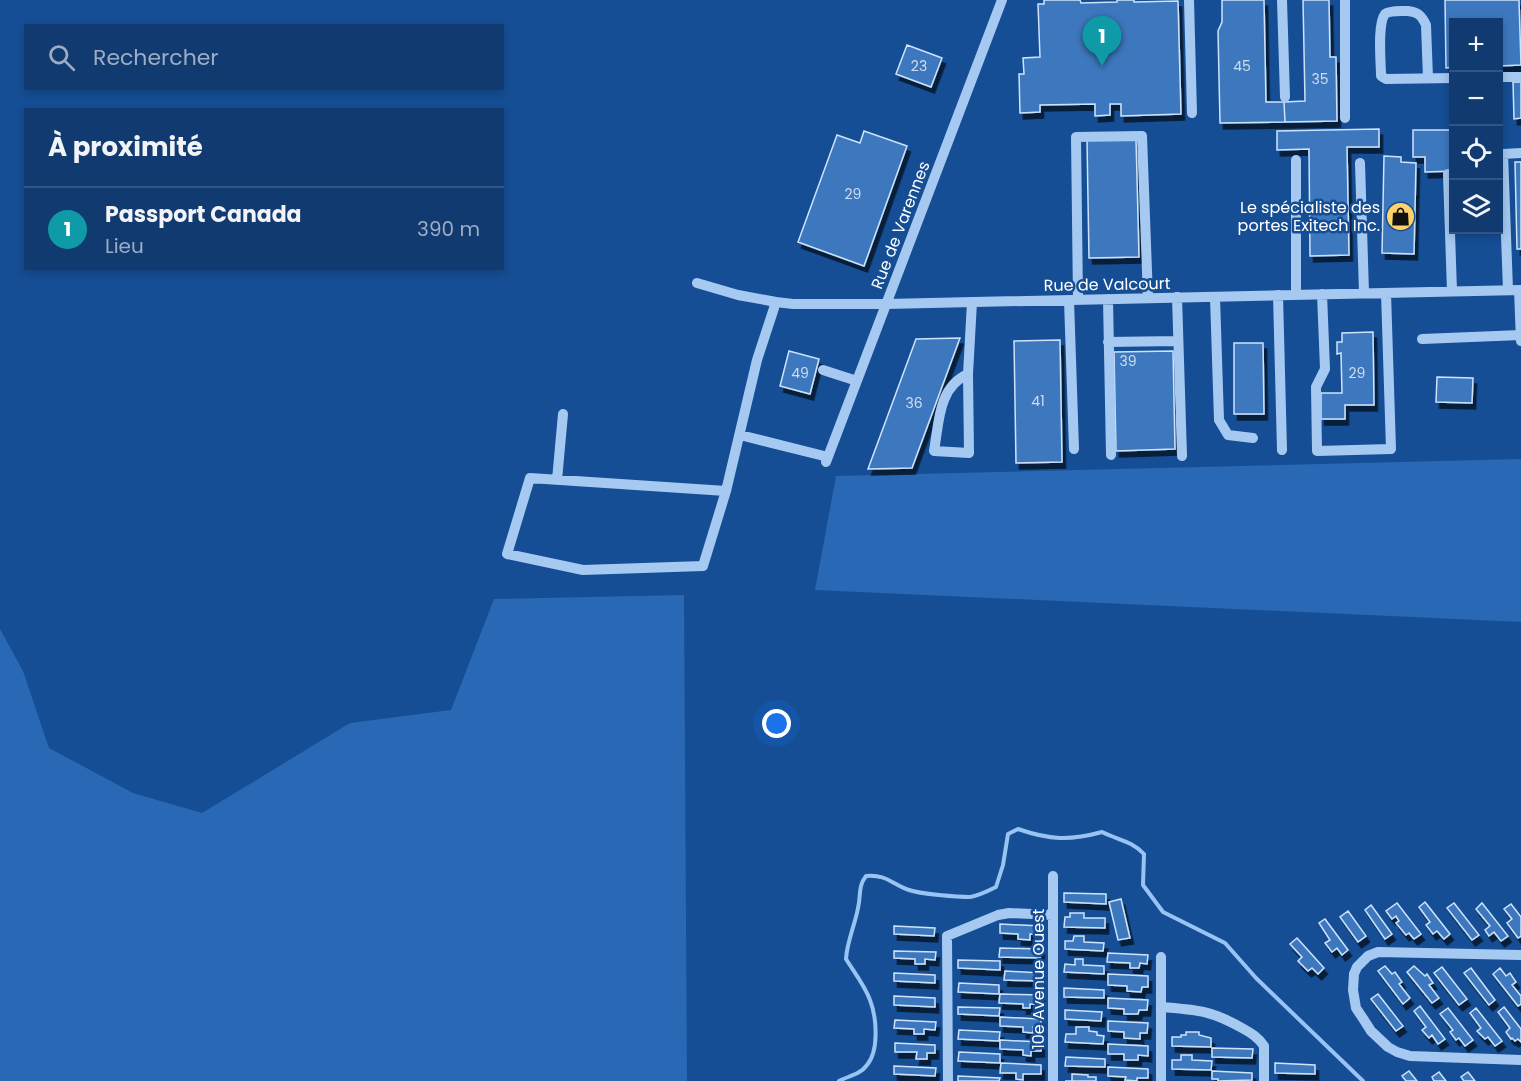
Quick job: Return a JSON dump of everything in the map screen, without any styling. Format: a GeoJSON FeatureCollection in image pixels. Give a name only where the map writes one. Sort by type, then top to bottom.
{"type":"FeatureCollection","features":[{"type":"Feature","properties":{"kind":"street","name":"Rue de Varennes"},"geometry":{"type":"LineString","coordinates":[[740,435],[827,459],[1002,0]]}},
{"type":"Feature","properties":{"kind":"street"},"geometry":{"type":"LineString","coordinates":[[1189,0],[1192,113]]}},
{"type":"Feature","properties":{"kind":"street"},"geometry":{"type":"LineString","coordinates":[[1282,0],[1285,97]]}},
{"type":"Feature","properties":{"kind":"street"},"geometry":{"type":"LineString","coordinates":[[1345,0],[1345,118]]}},
{"type":"Feature","properties":{"kind":"street"},"geometry":{"type":"LineString","coordinates":[[1428,78],[1424,19],[1419,14],[1410,11],[1389,12],[1385,15],[1381,25],[1381,76],[1386,79],[1449,78]]}},
{"type":"Feature","properties":{"kind":"street"},"geometry":{"type":"LineString","coordinates":[[1503,77],[1521,76]]}},
{"type":"Feature","properties":{"kind":"street"},"geometry":{"type":"LineString","coordinates":[[1074,449],[1073,300],[1076,137],[1143,136],[1148,298]]}},
{"type":"Feature","properties":{"kind":"street"},"geometry":{"type":"LineString","coordinates":[[1521,153],[1503,154],[1521,341]]}},
{"type":"Feature","properties":{"kind":"street"},"geometry":{"type":"LineString","coordinates":[[1296,160],[1296,295]]}},
{"type":"Feature","properties":{"kind":"street"},"geometry":{"type":"LineString","coordinates":[[1360,163],[1364,293]]}},
{"type":"Feature","properties":{"kind":"street"},"geometry":{"type":"LineString","coordinates":[[1448,174],[1452,291]]}},
{"type":"Feature","properties":{"kind":"street","name":"Rue de Valcourt"},"geometry":{"type":"LineString","coordinates":[[697,283],[717,290],[793,304],[886,304],[1516,290]]}},
{"type":"Feature","properties":{"kind":"street"},"geometry":{"type":"LineString","coordinates":[[1322,294],[1325,369],[1316,387],[1317,451],[1391,449],[1386,293]]}},
{"type":"Feature","properties":{"kind":"street"},"geometry":{"type":"LineString","coordinates":[[1278,295],[1282,450]]}},
{"type":"Feature","properties":{"kind":"street"},"geometry":{"type":"LineString","coordinates":[[1177,297],[1182,456]]}},
{"type":"Feature","properties":{"kind":"street"},"geometry":{"type":"LineString","coordinates":[[1215,297],[1219,420],[1228,435],[1253,438]]}},
{"type":"Feature","properties":{"kind":"street"},"geometry":{"type":"LineString","coordinates":[[1108,299],[1111,455]]}},
{"type":"Feature","properties":{"kind":"street"},"geometry":{"type":"LineString","coordinates":[[726,491],[530,478],[507,554],[583,570],[703,566],[726,491],[757,360],[776,302]]}},
{"type":"Feature","properties":{"kind":"street"},"geometry":{"type":"LineString","coordinates":[[968,374],[957,378],[944,395],[934,451],[969,453],[968,374],[972,302]]}},
{"type":"Feature","properties":{"kind":"street"},"geometry":{"type":"LineString","coordinates":[[1422,339],[1521,335]]}},
{"type":"Feature","properties":{"kind":"street"},"geometry":{"type":"LineString","coordinates":[[1108,342],[1178,341]]}},
{"type":"Feature","properties":{"kind":"street"},"geometry":{"type":"LineString","coordinates":[[823,370],[856,381]]}},
{"type":"Feature","properties":{"kind":"street"},"geometry":{"type":"LineString","coordinates":[[557,480],[563,414]]}},
{"type":"Feature","properties":{"kind":"street","name":"10e Avenue Ouest"},"geometry":{"type":"LineString","coordinates":[[1053,876],[1053,1081]]}},
{"type":"Feature","properties":{"kind":"street"},"geometry":{"type":"LineString","coordinates":[[948,1081],[947,936],[998,915],[1019,913],[1053,915]]}},
{"type":"Feature","properties":{"kind":"street"},"geometry":{"type":"LineString","coordinates":[[1521,955],[1378,952],[1362,961],[1354,974],[1353,990],[1356,1008],[1371,1031],[1397,1052],[1427,1057],[1521,1060]]}},
{"type":"Feature","properties":{"kind":"street"},"geometry":{"type":"LineString","coordinates":[[1161,957],[1161,1081]]}},
{"type":"Feature","properties":{"kind":"street"},"geometry":{"type":"LineString","coordinates":[[1161,1007],[1218,1015],[1253,1035],[1264,1046],[1264,1081]]}},
{"type":"Feature","properties":{"kind":"shaded area"},"geometry":{"type":"Polygon","coordinates":[[[1521,459],[1521,622],[815,590],[836,476],[1521,459]]]}},
{"type":"Feature","properties":{"kind":"shaded area"},"geometry":{"type":"Polygon","coordinates":[[[684,595],[687,1081],[0,1081],[0,629],[23,671],[49,748],[133,793],[202,813],[350,723],[451,710],[494,599],[684,595]]]}},
{"type":"Feature","properties":{"kind":"building"},"geometry":{"type":"Polygon","coordinates":[[[1044,0],[1080,0],[1081,3],[1117,2],[1117,0],[1178,1],[1181,114],[1121,116],[1121,104],[1110,104],[1110,115],[1095,116],[1095,104],[1040,105],[1040,112],[1020,113],[1019,74],[1024,74],[1023,58],[1040,57],[1038,4],[1044,4],[1044,0]]]}},
{"type":"Feature","properties":{"kind":"building"},"geometry":{"type":"Polygon","coordinates":[[[1222,0],[1264,0],[1266,102],[1284,102],[1285,122],[1220,123],[1218,31],[1222,22],[1222,0]]]}},
{"type":"Feature","properties":{"kind":"building"},"geometry":{"type":"Polygon","coordinates":[[[1303,0],[1329,0],[1330,57],[1336,57],[1337,121],[1285,122],[1284,102],[1305,101],[1303,0]]]}},
{"type":"Feature","properties":{"kind":"building"},"geometry":{"type":"Polygon","coordinates":[[[1445,0],[1519,0],[1521,65],[1503,66],[1503,18],[1449,18],[1449,68],[1446,68],[1445,0]]]}},
{"type":"Feature","properties":{"kind":"building"},"geometry":{"type":"Polygon","coordinates":[[[907,45],[942,58],[931,87],[896,74],[907,45]]]}},
{"type":"Feature","properties":{"kind":"building"},"geometry":{"type":"Polygon","coordinates":[[[1513,82],[1521,82],[1521,118],[1514,119],[1513,82]]]}},
{"type":"Feature","properties":{"kind":"building"},"geometry":{"type":"Polygon","coordinates":[[[1379,129],[1379,147],[1347,147],[1349,255],[1310,256],[1309,149],[1277,150],[1277,131],[1379,129]]]}},
{"type":"Feature","properties":{"kind":"building"},"geometry":{"type":"Polygon","coordinates":[[[1413,130],[1449,130],[1449,171],[1425,172],[1425,157],[1413,157],[1413,130]]]}},
{"type":"Feature","properties":{"kind":"building"},"geometry":{"type":"Polygon","coordinates":[[[864,131],[907,146],[864,266],[798,242],[837,135],[860,143],[864,131]]]}},
{"type":"Feature","properties":{"kind":"building"},"geometry":{"type":"Polygon","coordinates":[[[1136,139],[1139,257],[1089,258],[1087,140],[1136,139]]]}},
{"type":"Feature","properties":{"kind":"building"},"geometry":{"type":"Polygon","coordinates":[[[1384,156],[1401,157],[1401,162],[1416,163],[1414,254],[1382,253],[1384,156]]]}},
{"type":"Feature","properties":{"kind":"building"},"geometry":{"type":"Polygon","coordinates":[[[1515,162],[1521,162],[1521,249],[1517,249],[1515,162]]]}},
{"type":"Feature","properties":{"kind":"building"},"geometry":{"type":"Polygon","coordinates":[[[1373,332],[1374,405],[1345,405],[1345,419],[1321,419],[1321,393],[1342,393],[1341,353],[1337,354],[1337,342],[1342,342],[1342,333],[1373,332]]]}},
{"type":"Feature","properties":{"kind":"building"},"geometry":{"type":"Polygon","coordinates":[[[960,338],[912,468],[868,469],[916,339],[960,338]]]}},
{"type":"Feature","properties":{"kind":"building"},"geometry":{"type":"Polygon","coordinates":[[[1060,340],[1062,462],[1016,463],[1014,341],[1060,340]]]}},
{"type":"Feature","properties":{"kind":"building"},"geometry":{"type":"Polygon","coordinates":[[[1234,343],[1263,343],[1264,414],[1234,414],[1234,343]]]}},
{"type":"Feature","properties":{"kind":"building"},"geometry":{"type":"Polygon","coordinates":[[[789,351],[819,359],[810,394],[780,386],[789,351]]]}},
{"type":"Feature","properties":{"kind":"building"},"geometry":{"type":"Polygon","coordinates":[[[1173,351],[1175,449],[1116,451],[1114,352],[1173,351]]]}},
{"type":"Feature","properties":{"kind":"building"},"geometry":{"type":"Polygon","coordinates":[[[1437,377],[1473,378],[1472,403],[1436,402],[1437,377]]]}},
{"type":"Feature","properties":{"kind":"building"},"geometry":{"type":"Polygon","coordinates":[[[1064,893],[1106,894],[1106,904],[1064,902],[1064,893]]]}},
{"type":"Feature","properties":{"kind":"building"},"geometry":{"type":"Polygon","coordinates":[[[1121,899],[1130,938],[1118,940],[1109,902],[1121,899]]]}},
{"type":"Feature","properties":{"kind":"building"},"geometry":{"type":"Polygon","coordinates":[[[1425,902],[1450,934],[1444,939],[1437,931],[1433,934],[1426,925],[1430,922],[1419,907],[1425,902]]]}},
{"type":"Feature","properties":{"kind":"building"},"geometry":{"type":"Polygon","coordinates":[[[1397,903],[1421,934],[1414,939],[1409,933],[1406,935],[1396,923],[1399,921],[1396,916],[1392,919],[1386,911],[1397,903]]]}},
{"type":"Feature","properties":{"kind":"building"},"geometry":{"type":"Polygon","coordinates":[[[1454,903],[1479,935],[1472,940],[1447,908],[1454,903]]]}},
{"type":"Feature","properties":{"kind":"building"},"geometry":{"type":"Polygon","coordinates":[[[1482,903],[1508,936],[1501,941],[1494,932],[1489,936],[1485,930],[1490,926],[1476,909],[1482,903]]]}},
{"type":"Feature","properties":{"kind":"building"},"geometry":{"type":"Polygon","coordinates":[[[1511,904],[1521,917],[1521,936],[1518,938],[1507,923],[1512,919],[1504,909],[1511,904]]]}},
{"type":"Feature","properties":{"kind":"building"},"geometry":{"type":"Polygon","coordinates":[[[1371,905],[1392,934],[1385,939],[1365,910],[1371,905]]]}},
{"type":"Feature","properties":{"kind":"building"},"geometry":{"type":"Polygon","coordinates":[[[1348,911],[1366,936],[1358,942],[1340,917],[1348,911]]]}},
{"type":"Feature","properties":{"kind":"building"},"geometry":{"type":"Polygon","coordinates":[[[1070,913],[1084,913],[1084,918],[1105,918],[1105,928],[1064,927],[1065,917],[1070,917],[1070,913]]]}},
{"type":"Feature","properties":{"kind":"building"},"geometry":{"type":"Polygon","coordinates":[[[1325,919],[1348,950],[1342,955],[1337,948],[1332,952],[1325,943],[1330,940],[1319,923],[1325,919]]]}},
{"type":"Feature","properties":{"kind":"building"},"geometry":{"type":"Polygon","coordinates":[[[1000,924],[1041,926],[1041,935],[1030,934],[1030,940],[1018,939],[1018,934],[1000,933],[1000,924]]]}},
{"type":"Feature","properties":{"kind":"building"},"geometry":{"type":"Polygon","coordinates":[[[894,926],[935,928],[934,936],[894,934],[894,926]]]}},
{"type":"Feature","properties":{"kind":"building"},"geometry":{"type":"Polygon","coordinates":[[[1074,936],[1084,936],[1084,942],[1104,943],[1103,951],[1065,949],[1065,941],[1073,941],[1074,936]]]}},
{"type":"Feature","properties":{"kind":"building"},"geometry":{"type":"Polygon","coordinates":[[[1297,938],[1324,968],[1318,974],[1312,968],[1308,971],[1298,961],[1302,957],[1290,944],[1297,938]]]}},
{"type":"Feature","properties":{"kind":"building"},"geometry":{"type":"Polygon","coordinates":[[[1000,948],[1041,949],[1040,958],[999,957],[1000,948]]]}},
{"type":"Feature","properties":{"kind":"building"},"geometry":{"type":"Polygon","coordinates":[[[894,951],[936,952],[935,960],[925,959],[925,964],[915,964],[915,959],[894,958],[894,951]]]}},
{"type":"Feature","properties":{"kind":"building"},"geometry":{"type":"Polygon","coordinates":[[[1108,953],[1148,955],[1147,964],[1140,963],[1139,968],[1130,968],[1130,963],[1107,962],[1108,953]]]}},
{"type":"Feature","properties":{"kind":"building"},"geometry":{"type":"Polygon","coordinates":[[[1075,959],[1083,959],[1083,965],[1104,966],[1104,974],[1064,972],[1065,964],[1075,965],[1075,959]]]}},
{"type":"Feature","properties":{"kind":"building"},"geometry":{"type":"Polygon","coordinates":[[[958,960],[1000,961],[1000,970],[958,968],[958,960]]]}},
{"type":"Feature","properties":{"kind":"building"},"geometry":{"type":"Polygon","coordinates":[[[1385,966],[1392,974],[1395,972],[1402,982],[1399,984],[1410,998],[1403,1004],[1378,971],[1385,966]]]}},
{"type":"Feature","properties":{"kind":"building"},"geometry":{"type":"Polygon","coordinates":[[[1414,966],[1425,976],[1427,974],[1433,983],[1429,985],[1439,998],[1432,1003],[1407,972],[1414,966]]]}},
{"type":"Feature","properties":{"kind":"building"},"geometry":{"type":"Polygon","coordinates":[[[1442,967],[1467,999],[1459,1005],[1434,973],[1442,967]]]}},
{"type":"Feature","properties":{"kind":"building"},"geometry":{"type":"Polygon","coordinates":[[[1471,968],[1495,1000],[1489,1005],[1464,973],[1471,968]]]}},
{"type":"Feature","properties":{"kind":"building"},"geometry":{"type":"Polygon","coordinates":[[[1500,968],[1506,976],[1510,973],[1516,982],[1512,985],[1521,996],[1521,1004],[1518,1006],[1493,974],[1500,968]]]}},
{"type":"Feature","properties":{"kind":"building"},"geometry":{"type":"Polygon","coordinates":[[[1005,971],[1041,973],[1041,981],[1004,980],[1005,971]]]}},
{"type":"Feature","properties":{"kind":"building"},"geometry":{"type":"Polygon","coordinates":[[[894,973],[935,975],[935,983],[894,981],[894,973]]]}},
{"type":"Feature","properties":{"kind":"building"},"geometry":{"type":"Polygon","coordinates":[[[1108,974],[1148,976],[1148,987],[1142,987],[1141,992],[1127,991],[1127,986],[1108,985],[1108,974]]]}},
{"type":"Feature","properties":{"kind":"building"},"geometry":{"type":"Polygon","coordinates":[[[959,983],[999,985],[999,994],[958,992],[959,983]]]}},
{"type":"Feature","properties":{"kind":"building"},"geometry":{"type":"Polygon","coordinates":[[[1064,988],[1104,990],[1104,998],[1064,997],[1064,988]]]}},
{"type":"Feature","properties":{"kind":"building"},"geometry":{"type":"Polygon","coordinates":[[[1000,994],[1041,995],[1041,1005],[1030,1004],[1030,1008],[1023,1008],[1023,1004],[999,1003],[1000,994]]]}},
{"type":"Feature","properties":{"kind":"building"},"geometry":{"type":"Polygon","coordinates":[[[1378,994],[1403,1026],[1396,1031],[1371,999],[1378,994]]]}},
{"type":"Feature","properties":{"kind":"building"},"geometry":{"type":"Polygon","coordinates":[[[894,996],[935,998],[935,1007],[894,1005],[894,996]]]}},
{"type":"Feature","properties":{"kind":"building"},"geometry":{"type":"Polygon","coordinates":[[[1108,998],[1148,1000],[1147,1010],[1139,1010],[1138,1014],[1124,1014],[1124,1009],[1108,1008],[1108,998]]]}},
{"type":"Feature","properties":{"kind":"building"},"geometry":{"type":"Polygon","coordinates":[[[1420,1006],[1445,1039],[1438,1044],[1432,1035],[1429,1038],[1422,1030],[1426,1027],[1414,1011],[1420,1006]]]}},
{"type":"Feature","properties":{"kind":"building"},"geometry":{"type":"Polygon","coordinates":[[[958,1007],[1000,1008],[999,1016],[958,1014],[958,1007]]]}},
{"type":"Feature","properties":{"kind":"building"},"geometry":{"type":"Polygon","coordinates":[[[1504,1007],[1521,1029],[1521,1042],[1518,1039],[1515,1041],[1511,1039],[1506,1032],[1510,1028],[1498,1012],[1504,1007]]]}},
{"type":"Feature","properties":{"kind":"building"},"geometry":{"type":"Polygon","coordinates":[[[1448,1008],[1473,1040],[1465,1046],[1459,1038],[1456,1040],[1450,1032],[1453,1030],[1440,1014],[1448,1008]]]}},
{"type":"Feature","properties":{"kind":"building"},"geometry":{"type":"Polygon","coordinates":[[[1476,1008],[1502,1041],[1495,1046],[1488,1037],[1485,1039],[1477,1031],[1481,1028],[1470,1013],[1476,1008]]]}},
{"type":"Feature","properties":{"kind":"building"},"geometry":{"type":"Polygon","coordinates":[[[1065,1010],[1102,1012],[1101,1021],[1065,1019],[1065,1010]]]}},
{"type":"Feature","properties":{"kind":"building"},"geometry":{"type":"Polygon","coordinates":[[[1000,1017],[1041,1019],[1041,1028],[1033,1027],[1033,1033],[1023,1032],[1023,1027],[1000,1026],[1000,1017]]]}},
{"type":"Feature","properties":{"kind":"building"},"geometry":{"type":"Polygon","coordinates":[[[895,1020],[936,1022],[935,1030],[924,1029],[924,1034],[914,1034],[914,1029],[894,1028],[895,1020]]]}},
{"type":"Feature","properties":{"kind":"building"},"geometry":{"type":"Polygon","coordinates":[[[1108,1021],[1148,1023],[1147,1033],[1140,1033],[1140,1039],[1124,1038],[1124,1032],[1108,1031],[1108,1021]]]}},
{"type":"Feature","properties":{"kind":"building"},"geometry":{"type":"Polygon","coordinates":[[[1076,1027],[1089,1027],[1089,1031],[1104,1036],[1103,1044],[1065,1042],[1066,1034],[1076,1034],[1076,1027]]]}},
{"type":"Feature","properties":{"kind":"building"},"geometry":{"type":"Polygon","coordinates":[[[959,1030],[1000,1032],[999,1041],[958,1039],[959,1030]]]}},
{"type":"Feature","properties":{"kind":"building"},"geometry":{"type":"Polygon","coordinates":[[[1186,1032],[1199,1032],[1199,1035],[1211,1038],[1211,1047],[1172,1046],[1172,1037],[1181,1037],[1181,1035],[1186,1035],[1186,1032]]]}},
{"type":"Feature","properties":{"kind":"building"},"geometry":{"type":"Polygon","coordinates":[[[1000,1040],[1041,1042],[1041,1051],[1031,1051],[1031,1056],[1023,1055],[1023,1050],[1000,1049],[1000,1040]]]}},
{"type":"Feature","properties":{"kind":"building"},"geometry":{"type":"Polygon","coordinates":[[[895,1043],[935,1045],[935,1053],[927,1053],[927,1059],[916,1059],[917,1052],[895,1052],[895,1043]]]}},
{"type":"Feature","properties":{"kind":"building"},"geometry":{"type":"Polygon","coordinates":[[[1108,1044],[1148,1046],[1148,1056],[1138,1055],[1138,1060],[1124,1060],[1124,1054],[1108,1054],[1108,1044]]]}},
{"type":"Feature","properties":{"kind":"building"},"geometry":{"type":"Polygon","coordinates":[[[1212,1048],[1253,1049],[1252,1058],[1212,1057],[1212,1048]]]}},
{"type":"Feature","properties":{"kind":"building"},"geometry":{"type":"Polygon","coordinates":[[[959,1052],[1000,1054],[1000,1063],[958,1061],[959,1052]]]}},
{"type":"Feature","properties":{"kind":"building"},"geometry":{"type":"Polygon","coordinates":[[[1181,1055],[1192,1055],[1192,1060],[1212,1061],[1211,1070],[1172,1069],[1172,1060],[1181,1060],[1181,1055]]]}},
{"type":"Feature","properties":{"kind":"building"},"geometry":{"type":"Polygon","coordinates":[[[1066,1057],[1105,1059],[1105,1067],[1065,1066],[1066,1057]]]}},
{"type":"Feature","properties":{"kind":"building"},"geometry":{"type":"Polygon","coordinates":[[[1001,1063],[1041,1065],[1041,1074],[1023,1074],[1023,1080],[1016,1079],[1016,1073],[1000,1073],[1001,1063]]]}},
{"type":"Feature","properties":{"kind":"building"},"geometry":{"type":"Polygon","coordinates":[[[1275,1063],[1315,1065],[1315,1074],[1275,1073],[1275,1063]]]}},
{"type":"Feature","properties":{"kind":"building"},"geometry":{"type":"Polygon","coordinates":[[[894,1066],[936,1068],[935,1076],[894,1074],[894,1066]]]}},
{"type":"Feature","properties":{"kind":"building"},"geometry":{"type":"Polygon","coordinates":[[[1108,1067],[1148,1069],[1148,1078],[1137,1078],[1137,1081],[1125,1080],[1126,1077],[1108,1076],[1108,1067]]]}},
{"type":"Feature","properties":{"kind":"building"},"geometry":{"type":"Polygon","coordinates":[[[1212,1071],[1252,1073],[1252,1080],[1218,1081],[1218,1079],[1212,1079],[1212,1071]]]}},
{"type":"Feature","properties":{"kind":"building"},"geometry":{"type":"Polygon","coordinates":[[[1409,1071],[1417,1081],[1406,1081],[1402,1076],[1409,1071]]]}},
{"type":"Feature","properties":{"kind":"building"},"geometry":{"type":"Polygon","coordinates":[[[1439,1072],[1446,1081],[1434,1081],[1432,1077],[1439,1072]]]}},
{"type":"Feature","properties":{"kind":"building"},"geometry":{"type":"Polygon","coordinates":[[[1468,1072],[1475,1081],[1464,1081],[1461,1077],[1468,1072]]]}},
{"type":"Feature","properties":{"kind":"building"},"geometry":{"type":"Polygon","coordinates":[[[1072,1074],[1096,1077],[1096,1081],[1072,1081],[1072,1074]]]}},
{"type":"Feature","properties":{"kind":"building"},"geometry":{"type":"Polygon","coordinates":[[[958,1076],[1000,1078],[999,1081],[958,1081],[958,1076]]]}},
{"type":"Feature","properties":{"kind":"waterway"},"geometry":{"type":"LineString","coordinates":[[839,1081],[864,1068],[871,1059],[875,1043],[874,1016],[870,1000],[846,959],[863,880],[866,876],[873,876],[921,893],[976,896],[996,887],[1003,865],[1008,834],[1018,829],[1060,838],[1102,832],[1130,843],[1144,854],[1143,885],[1163,912],[1225,943],[1256,978],[1363,1081]]}},
{"type":"Feature","properties":{"kind":"place","name":"Passport Canada"},"geometry":{"type":"Point","coordinates":[1102,66]}},
{"type":"Feature","properties":{"kind":"place","name":"Le spécialiste des portes Exitech Inc."},"geometry":{"type":"Point","coordinates":[1401,216]}}]}
